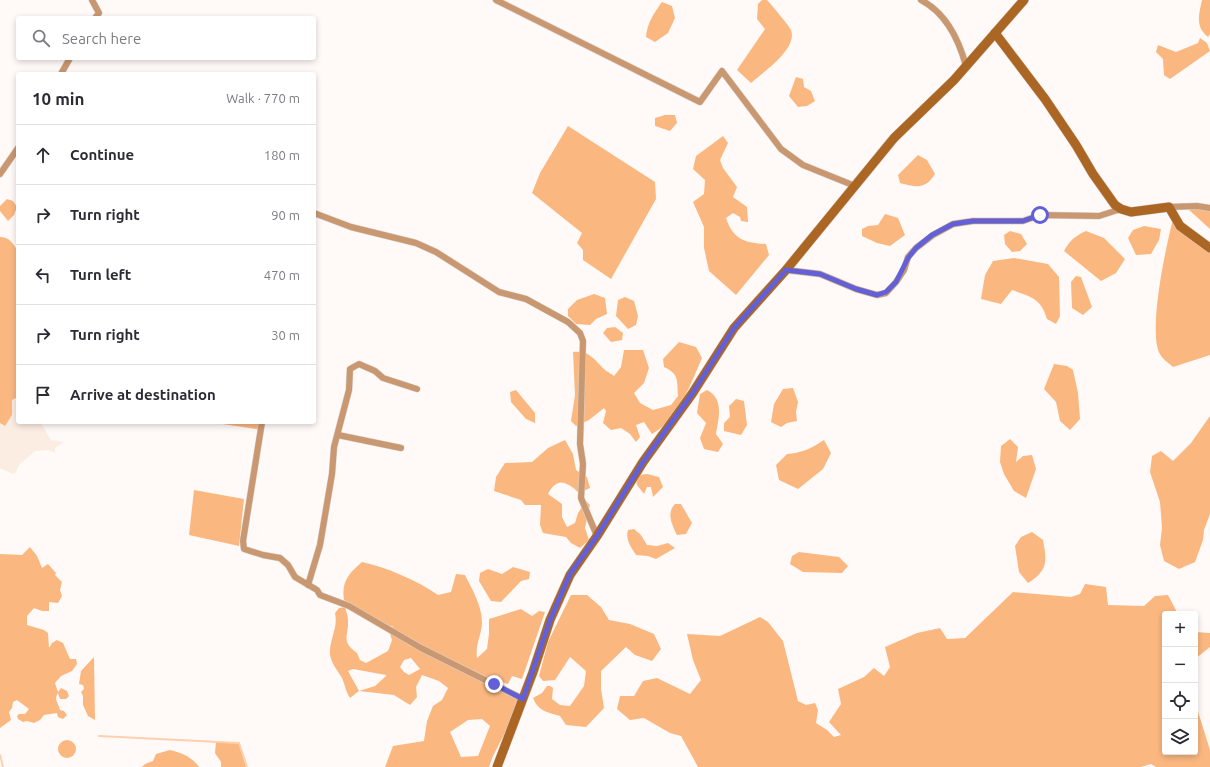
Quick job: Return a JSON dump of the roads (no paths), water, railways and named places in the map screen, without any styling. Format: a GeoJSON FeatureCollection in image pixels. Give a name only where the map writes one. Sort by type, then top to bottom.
{"type":"FeatureCollection","features":[{"type":"Feature","properties":{"kind":"street"},"geometry":{"type":"LineString","coordinates":[[92,0],[99,13],[97,16]]}},
{"type":"Feature","properties":{"kind":"street"},"geometry":{"type":"LineString","coordinates":[[496,0],[700,102],[722,72],[781,149],[803,165],[855,186]]}},
{"type":"Feature","properties":{"kind":"street"},"geometry":{"type":"LineString","coordinates":[[921,0],[929,3],[946,23],[960,44],[966,66]]}},
{"type":"Feature","properties":{"kind":"street"},"geometry":{"type":"LineString","coordinates":[[497,767],[523,699],[550,620],[570,574],[597,536],[643,462],[692,394],[734,328],[786,270],[894,138],[966,66],[1024,0]]}},
{"type":"Feature","properties":{"kind":"street"},"geometry":{"type":"LineString","coordinates":[[995,33],[1045,99],[1106,193],[1121,209],[1131,212],[1169,207],[1197,206],[1210,208]]}},
{"type":"Feature","properties":{"kind":"street"},"geometry":{"type":"LineString","coordinates":[[61,72],[69,60]]}},
{"type":"Feature","properties":{"kind":"street"},"geometry":{"type":"LineString","coordinates":[[0,174],[16,151]]}},
{"type":"Feature","properties":{"kind":"street"},"geometry":{"type":"LineString","coordinates":[[1169,207],[1180,226],[1210,248]]}},
{"type":"Feature","properties":{"kind":"street"},"geometry":{"type":"LineString","coordinates":[[786,270],[820,274],[856,289],[877,295],[886,292],[896,282],[908,258],[916,248],[932,235],[953,224],[973,221],[1023,221],[1040,215],[1099,216],[1121,209]]}},
{"type":"Feature","properties":{"kind":"street"},"geometry":{"type":"LineString","coordinates":[[316,214],[351,227],[416,243],[436,252],[499,292],[526,299],[568,322],[580,333],[583,341],[580,444],[583,464],[581,498],[597,536]]}},
{"type":"Feature","properties":{"kind":"street"},"geometry":{"type":"LineString","coordinates":[[308,585],[320,545],[332,474],[334,447],[349,390],[350,369],[354,365],[359,364],[366,366],[383,378],[417,389]]}},
{"type":"Feature","properties":{"kind":"street"},"geometry":{"type":"LineString","coordinates":[[262,424],[243,541],[244,549],[248,552],[280,558],[288,565],[295,577],[317,590],[320,595],[349,606],[421,648],[523,699]]}},
{"type":"Feature","properties":{"kind":"street"},"geometry":{"type":"LineString","coordinates":[[338,435],[402,448]]}},
{"type":"Feature","properties":{"kind":"waterway"},"geometry":{"type":"LineString","coordinates":[[99,736],[239,743],[247,767]]}},
{"type":"Feature","properties":{"kind":"waterway"},"geometry":{"type":"LineString","coordinates":[[0,755],[3,767]]}}]}
